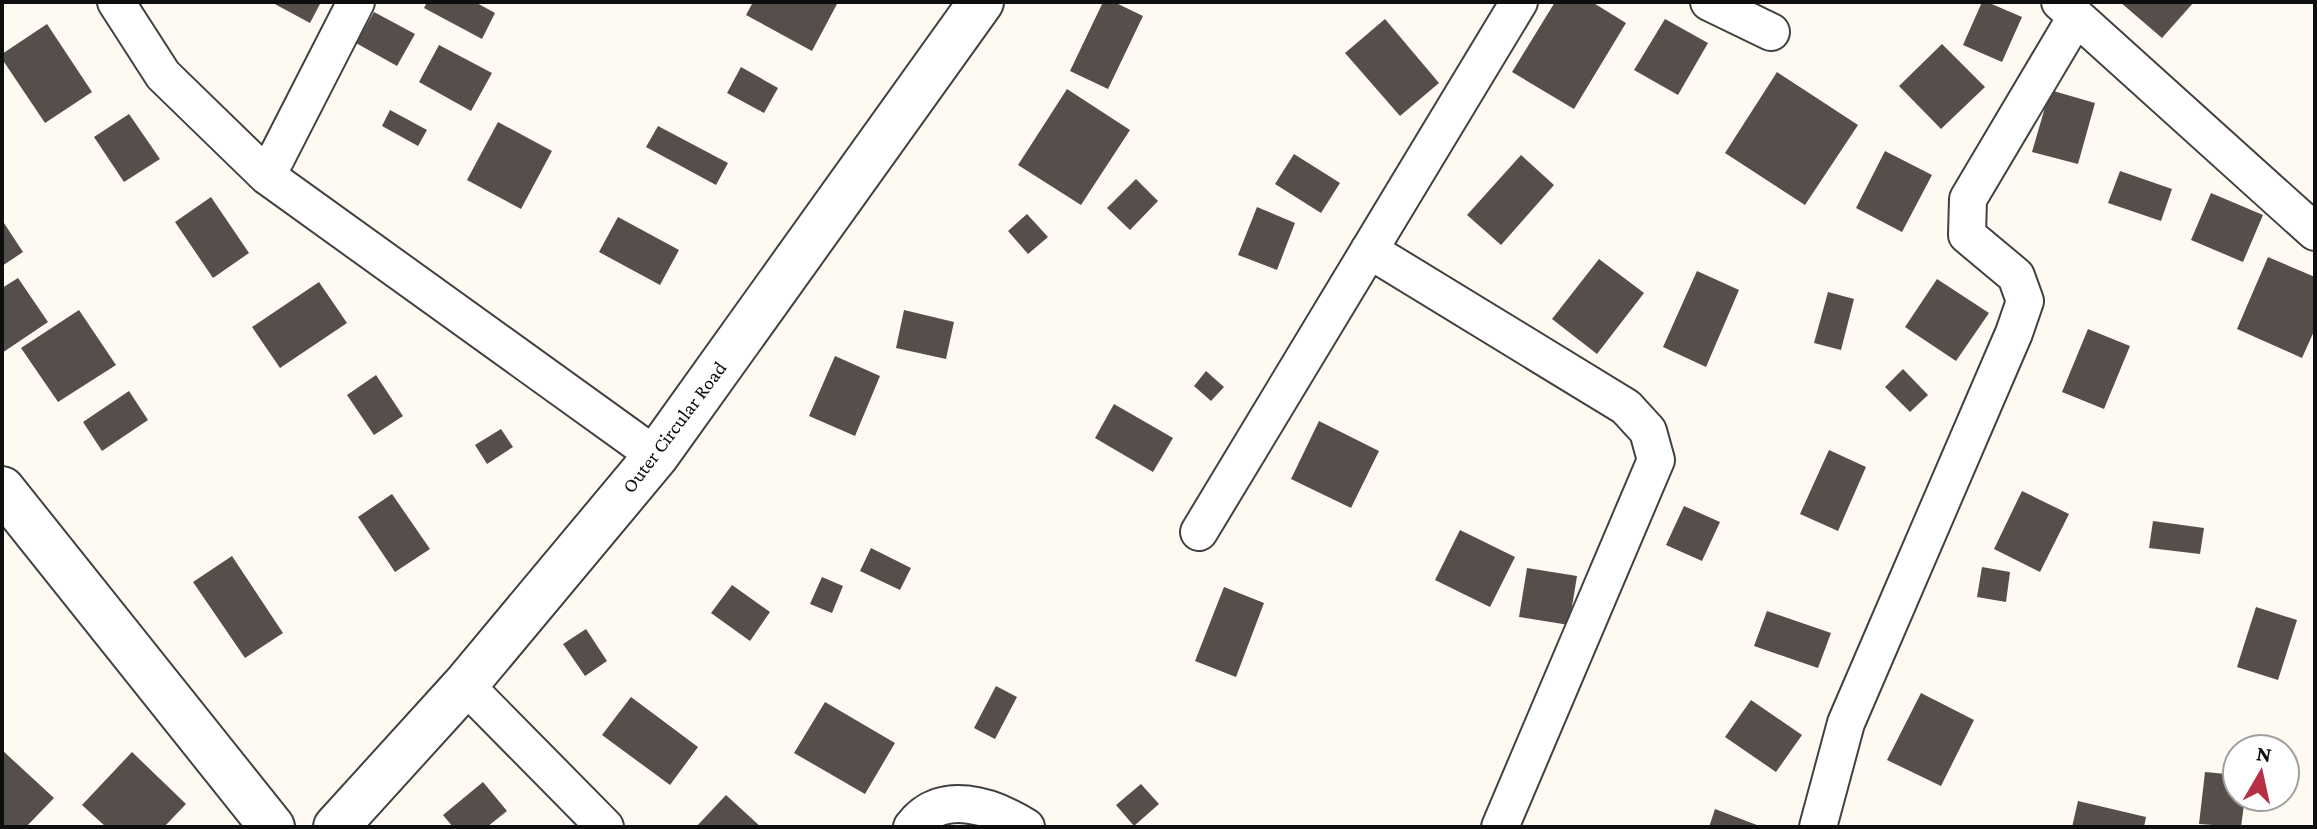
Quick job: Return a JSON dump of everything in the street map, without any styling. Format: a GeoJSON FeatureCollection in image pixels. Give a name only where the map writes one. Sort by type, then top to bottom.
{"type":"FeatureCollection","features":[{"type":"Feature","properties":{"kind":"street"},"geometry":{"type":"LineString","coordinates":[[116,2],[163,75],[267,176],[656,456]]}},
{"type":"Feature","properties":{"kind":"street"},"geometry":{"type":"LineString","coordinates":[[267,176],[356,2]]}},
{"type":"Feature","properties":{"kind":"street","name":"Outer Circular Road"},"geometry":{"type":"LineString","coordinates":[[336,827],[465,685],[656,456],[981,2]]}},
{"type":"Feature","properties":{"kind":"street"},"geometry":{"type":"LineString","coordinates":[[1199,532],[1519,2]]}},
{"type":"Feature","properties":{"kind":"street"},"geometry":{"type":"LineString","coordinates":[[1709,2],[1771,32]]}},
{"type":"Feature","properties":{"kind":"street"},"geometry":{"type":"LineString","coordinates":[[1818,827],[1846,723],[2025,301],[2016,276],[1967,235],[1968,199],[2068,9],[2315,232]]}},
{"type":"Feature","properties":{"kind":"street"},"geometry":{"type":"LineString","coordinates":[[1369,250],[1626,407],[1648,431],[1656,460],[1500,827]]}},
{"type":"Feature","properties":{"kind":"street"},"geometry":{"type":"LineString","coordinates":[[2,489],[272,827]]}},
{"type":"Feature","properties":{"kind":"street"},"geometry":{"type":"LineString","coordinates":[[465,685],[605,827]]}},
{"type":"Feature","properties":{"kind":"street"},"geometry":{"type":"LineString","coordinates":[[912,827],[916,821],[941,806],[965,804],[996,810],[1026,827]]}},
{"type":"Feature","properties":{"kind":"building"},"geometry":{"type":"Polygon","coordinates":[[[271,2],[321,2],[310,23],[271,2]]]}},
{"type":"Feature","properties":{"kind":"building"},"geometry":{"type":"Polygon","coordinates":[[[427,2],[475,2],[495,13],[482,39],[424,8],[427,2]]]}},
{"type":"Feature","properties":{"kind":"building"},"geometry":{"type":"Polygon","coordinates":[[[753,2],[837,4],[812,51],[746,15],[753,2]]]}},
{"type":"Feature","properties":{"kind":"building"},"geometry":{"type":"Polygon","coordinates":[[[1103,2],[1114,2],[1143,16],[1108,89],[1070,71],[1103,2]]]}},
{"type":"Feature","properties":{"kind":"building"},"geometry":{"type":"Polygon","coordinates":[[[1555,2],[1592,2],[1626,23],[1574,109],[1512,72],[1555,2]]]}},
{"type":"Feature","properties":{"kind":"building"},"geometry":{"type":"Polygon","coordinates":[[[1982,2],[2022,17],[2002,62],[1963,45],[1982,2]]]}},
{"type":"Feature","properties":{"kind":"building"},"geometry":{"type":"Polygon","coordinates":[[[2120,2],[2194,2],[2162,38],[2120,2]]]}},
{"type":"Feature","properties":{"kind":"building"},"geometry":{"type":"Polygon","coordinates":[[[374,12],[415,34],[397,66],[356,43],[374,12]]]}},
{"type":"Feature","properties":{"kind":"building"},"geometry":{"type":"Polygon","coordinates":[[[1385,19],[1439,83],[1400,116],[1345,53],[1385,19]]]}},
{"type":"Feature","properties":{"kind":"building"},"geometry":{"type":"Polygon","coordinates":[[[1665,19],[1708,43],[1678,95],[1634,70],[1665,19]]]}},
{"type":"Feature","properties":{"kind":"building"},"geometry":{"type":"Polygon","coordinates":[[[47,24],[92,92],[45,123],[2,59],[2,54],[47,24]]]}},
{"type":"Feature","properties":{"kind":"building"},"geometry":{"type":"Polygon","coordinates":[[[1942,44],[1985,87],[1941,129],[1899,86],[1942,44]]]}},
{"type":"Feature","properties":{"kind":"building"},"geometry":{"type":"Polygon","coordinates":[[[439,45],[492,73],[471,111],[419,82],[439,45]]]}},
{"type":"Feature","properties":{"kind":"building"},"geometry":{"type":"Polygon","coordinates":[[[741,67],[778,88],[764,113],[727,93],[741,67]]]}},
{"type":"Feature","properties":{"kind":"building"},"geometry":{"type":"Polygon","coordinates":[[[1777,72],[1858,125],[1805,205],[1725,153],[1777,72]]]}},
{"type":"Feature","properties":{"kind":"building"},"geometry":{"type":"Polygon","coordinates":[[[1067,89],[1130,130],[1081,205],[1018,165],[1067,89]]]}},
{"type":"Feature","properties":{"kind":"building"},"geometry":{"type":"Polygon","coordinates":[[[2050,90],[2095,103],[2078,164],[2032,152],[2050,90]]]}},
{"type":"Feature","properties":{"kind":"building"},"geometry":{"type":"Polygon","coordinates":[[[390,110],[427,130],[418,146],[382,126],[390,110]]]}},
{"type":"Feature","properties":{"kind":"building"},"geometry":{"type":"Polygon","coordinates":[[[129,114],[160,159],[124,182],[94,137],[129,114]]]}},
{"type":"Feature","properties":{"kind":"building"},"geometry":{"type":"Polygon","coordinates":[[[498,122],[552,151],[521,209],[467,180],[498,122]]]}},
{"type":"Feature","properties":{"kind":"building"},"geometry":{"type":"Polygon","coordinates":[[[658,126],[728,163],[716,185],[646,147],[658,126]]]}},
{"type":"Feature","properties":{"kind":"building"},"geometry":{"type":"Polygon","coordinates":[[[1885,151],[1932,175],[1902,232],[1856,208],[1885,151]]]}},
{"type":"Feature","properties":{"kind":"building"},"geometry":{"type":"Polygon","coordinates":[[[1294,154],[1340,183],[1321,213],[1275,184],[1294,154]]]}},
{"type":"Feature","properties":{"kind":"building"},"geometry":{"type":"Polygon","coordinates":[[[1521,155],[1554,185],[1501,245],[1467,215],[1521,155]]]}},
{"type":"Feature","properties":{"kind":"building"},"geometry":{"type":"Polygon","coordinates":[[[2120,171],[2172,189],[2161,221],[2108,203],[2120,171]]]}},
{"type":"Feature","properties":{"kind":"building"},"geometry":{"type":"Polygon","coordinates":[[[1136,179],[1158,201],[1130,230],[1107,208],[1136,179]]]}},
{"type":"Feature","properties":{"kind":"building"},"geometry":{"type":"Polygon","coordinates":[[[2211,193],[2263,215],[2243,262],[2191,240],[2211,193]]]}},
{"type":"Feature","properties":{"kind":"building"},"geometry":{"type":"Polygon","coordinates":[[[211,197],[249,253],[213,278],[175,222],[211,197]]]}},
{"type":"Feature","properties":{"kind":"building"},"geometry":{"type":"Polygon","coordinates":[[[1257,207],[1295,223],[1277,270],[1238,255],[1257,207]]]}},
{"type":"Feature","properties":{"kind":"building"},"geometry":{"type":"Polygon","coordinates":[[[1027,214],[1048,237],[1028,254],[1008,231],[1027,214]]]}},
{"type":"Feature","properties":{"kind":"building"},"geometry":{"type":"Polygon","coordinates":[[[618,217],[679,250],[660,285],[599,252],[618,217]]]}},
{"type":"Feature","properties":{"kind":"building"},"geometry":{"type":"Polygon","coordinates":[[[2,220],[23,252],[2,266],[2,220]]]}},
{"type":"Feature","properties":{"kind":"building"},"geometry":{"type":"Polygon","coordinates":[[[2268,257],[2315,277],[2315,329],[2302,358],[2237,329],[2268,257]]]}},
{"type":"Feature","properties":{"kind":"building"},"geometry":{"type":"Polygon","coordinates":[[[1599,259],[1644,293],[1597,354],[1552,319],[1599,259]]]}},
{"type":"Feature","properties":{"kind":"building"},"geometry":{"type":"Polygon","coordinates":[[[1697,271],[1739,290],[1706,367],[1663,347],[1697,271]]]}},
{"type":"Feature","properties":{"kind":"building"},"geometry":{"type":"Polygon","coordinates":[[[18,278],[48,322],[2,353],[2,288],[18,278]]]}},
{"type":"Feature","properties":{"kind":"building"},"geometry":{"type":"Polygon","coordinates":[[[1937,279],[1989,313],[1956,361],[1905,327],[1937,279]]]}},
{"type":"Feature","properties":{"kind":"building"},"geometry":{"type":"Polygon","coordinates":[[[319,282],[347,323],[280,368],[252,327],[319,282]]]}},
{"type":"Feature","properties":{"kind":"building"},"geometry":{"type":"Polygon","coordinates":[[[1828,292],[1854,299],[1841,350],[1814,343],[1828,292]]]}},
{"type":"Feature","properties":{"kind":"building"},"geometry":{"type":"Polygon","coordinates":[[[79,310],[116,365],[58,402],[21,348],[79,310]]]}},
{"type":"Feature","properties":{"kind":"building"},"geometry":{"type":"Polygon","coordinates":[[[904,310],[954,322],[946,359],[896,348],[904,310]]]}},
{"type":"Feature","properties":{"kind":"building"},"geometry":{"type":"Polygon","coordinates":[[[2088,329],[2130,346],[2104,409],[2062,392],[2088,329]]]}},
{"type":"Feature","properties":{"kind":"building"},"geometry":{"type":"Polygon","coordinates":[[[835,356],[880,376],[855,436],[809,416],[835,356]]]}},
{"type":"Feature","properties":{"kind":"building"},"geometry":{"type":"Polygon","coordinates":[[[1903,369],[1928,395],[1910,412],[1885,387],[1903,369]]]}},
{"type":"Feature","properties":{"kind":"building"},"geometry":{"type":"Polygon","coordinates":[[[1206,371],[1224,387],[1211,401],[1194,386],[1206,371]]]}},
{"type":"Feature","properties":{"kind":"building"},"geometry":{"type":"Polygon","coordinates":[[[376,375],[403,416],[374,435],[347,395],[376,375]]]}},
{"type":"Feature","properties":{"kind":"building"},"geometry":{"type":"Polygon","coordinates":[[[129,391],[148,420],[102,451],[83,422],[129,391]]]}},
{"type":"Feature","properties":{"kind":"building"},"geometry":{"type":"Polygon","coordinates":[[[1114,404],[1173,438],[1153,472],[1095,438],[1114,404]]]}},
{"type":"Feature","properties":{"kind":"building"},"geometry":{"type":"Polygon","coordinates":[[[1319,421],[1379,451],[1351,508],[1291,479],[1319,421]]]}},
{"type":"Feature","properties":{"kind":"building"},"geometry":{"type":"Polygon","coordinates":[[[501,429],[513,447],[487,464],[475,445],[501,429]]]}},
{"type":"Feature","properties":{"kind":"building"},"geometry":{"type":"Polygon","coordinates":[[[1829,450],[1866,467],[1838,531],[1800,514],[1829,450]]]}},
{"type":"Feature","properties":{"kind":"building"},"geometry":{"type":"Polygon","coordinates":[[[2022,491],[2069,514],[2040,572],[1994,549],[2022,491]]]}},
{"type":"Feature","properties":{"kind":"building"},"geometry":{"type":"Polygon","coordinates":[[[392,494],[430,549],[395,572],[358,517],[392,494]]]}},
{"type":"Feature","properties":{"kind":"building"},"geometry":{"type":"Polygon","coordinates":[[[1684,506],[1720,522],[1702,561],[1666,545],[1684,506]]]}},
{"type":"Feature","properties":{"kind":"building"},"geometry":{"type":"Polygon","coordinates":[[[2153,521],[2204,528],[2200,554],[2149,548],[2153,521]]]}},
{"type":"Feature","properties":{"kind":"building"},"geometry":{"type":"Polygon","coordinates":[[[1460,530],[1515,557],[1490,607],[1435,580],[1460,530]]]}},
{"type":"Feature","properties":{"kind":"building"},"geometry":{"type":"Polygon","coordinates":[[[871,548],[911,568],[900,590],[860,571],[871,548]]]}},
{"type":"Feature","properties":{"kind":"building"},"geometry":{"type":"Polygon","coordinates":[[[232,556],[283,633],[245,658],[193,582],[232,556]]]}},
{"type":"Feature","properties":{"kind":"building"},"geometry":{"type":"Polygon","coordinates":[[[1982,567],[2010,572],[2006,602],[1977,597],[1982,567]]]}},
{"type":"Feature","properties":{"kind":"building"},"geometry":{"type":"Polygon","coordinates":[[[1527,568],[1577,576],[1569,625],[1519,617],[1527,568]]]}},
{"type":"Feature","properties":{"kind":"building"},"geometry":{"type":"Polygon","coordinates":[[[822,577],[843,586],[832,613],[810,604],[822,577]]]}},
{"type":"Feature","properties":{"kind":"building"},"geometry":{"type":"Polygon","coordinates":[[[732,585],[770,612],[750,641],[711,613],[732,585]]]}},
{"type":"Feature","properties":{"kind":"building"},"geometry":{"type":"Polygon","coordinates":[[[1224,587],[1264,603],[1236,677],[1195,661],[1224,587]]]}},
{"type":"Feature","properties":{"kind":"building"},"geometry":{"type":"Polygon","coordinates":[[[2256,607],[2297,620],[2278,680],[2237,667],[2256,607]]]}},
{"type":"Feature","properties":{"kind":"building"},"geometry":{"type":"Polygon","coordinates":[[[1767,611],[1831,633],[1818,668],[1754,646],[1767,611]]]}},
{"type":"Feature","properties":{"kind":"building"},"geometry":{"type":"Polygon","coordinates":[[[586,629],[607,661],[585,676],[563,644],[586,629]]]}},
{"type":"Feature","properties":{"kind":"building"},"geometry":{"type":"Polygon","coordinates":[[[996,686],[1017,697],[995,739],[974,728],[996,686]]]}},
{"type":"Feature","properties":{"kind":"building"},"geometry":{"type":"Polygon","coordinates":[[[1921,693],[1974,720],[1941,786],[1887,760],[1921,693]]]}},
{"type":"Feature","properties":{"kind":"building"},"geometry":{"type":"Polygon","coordinates":[[[631,697],[698,747],[670,785],[602,735],[631,697]]]}},
{"type":"Feature","properties":{"kind":"building"},"geometry":{"type":"Polygon","coordinates":[[[1751,700],[1802,735],[1776,772],[1725,737],[1751,700]]]}},
{"type":"Feature","properties":{"kind":"building"},"geometry":{"type":"Polygon","coordinates":[[[825,702],[895,743],[865,794],[794,753],[825,702]]]}},
{"type":"Feature","properties":{"kind":"building"},"geometry":{"type":"Polygon","coordinates":[[[2,750],[54,798],[26,827],[5,827],[2,824],[2,750]]]}},
{"type":"Feature","properties":{"kind":"building"},"geometry":{"type":"Polygon","coordinates":[[[132,752],[186,804],[164,827],[106,827],[82,805],[132,752]]]}},
{"type":"Feature","properties":{"kind":"building"},"geometry":{"type":"Polygon","coordinates":[[[2205,772],[2221,774],[2221,813],[2243,813],[2241,827],[2199,824],[2205,772]]]}},
{"type":"Feature","properties":{"kind":"building"},"geometry":{"type":"Polygon","coordinates":[[[483,782],[507,811],[487,827],[453,827],[443,815],[483,782]]]}},
{"type":"Feature","properties":{"kind":"building"},"geometry":{"type":"Polygon","coordinates":[[[1141,784],[1159,804],[1134,826],[1116,805],[1141,784]]]}},
{"type":"Feature","properties":{"kind":"building"},"geometry":{"type":"Polygon","coordinates":[[[726,795],[761,827],[696,827],[726,795]]]}},
{"type":"Feature","properties":{"kind":"building"},"geometry":{"type":"Polygon","coordinates":[[[2078,801],[2146,817],[2144,827],[2072,827],[2078,801]]]}},
{"type":"Feature","properties":{"kind":"building"},"geometry":{"type":"Polygon","coordinates":[[[1715,809],[1762,827],[1709,827],[1715,809]]]}}]}
